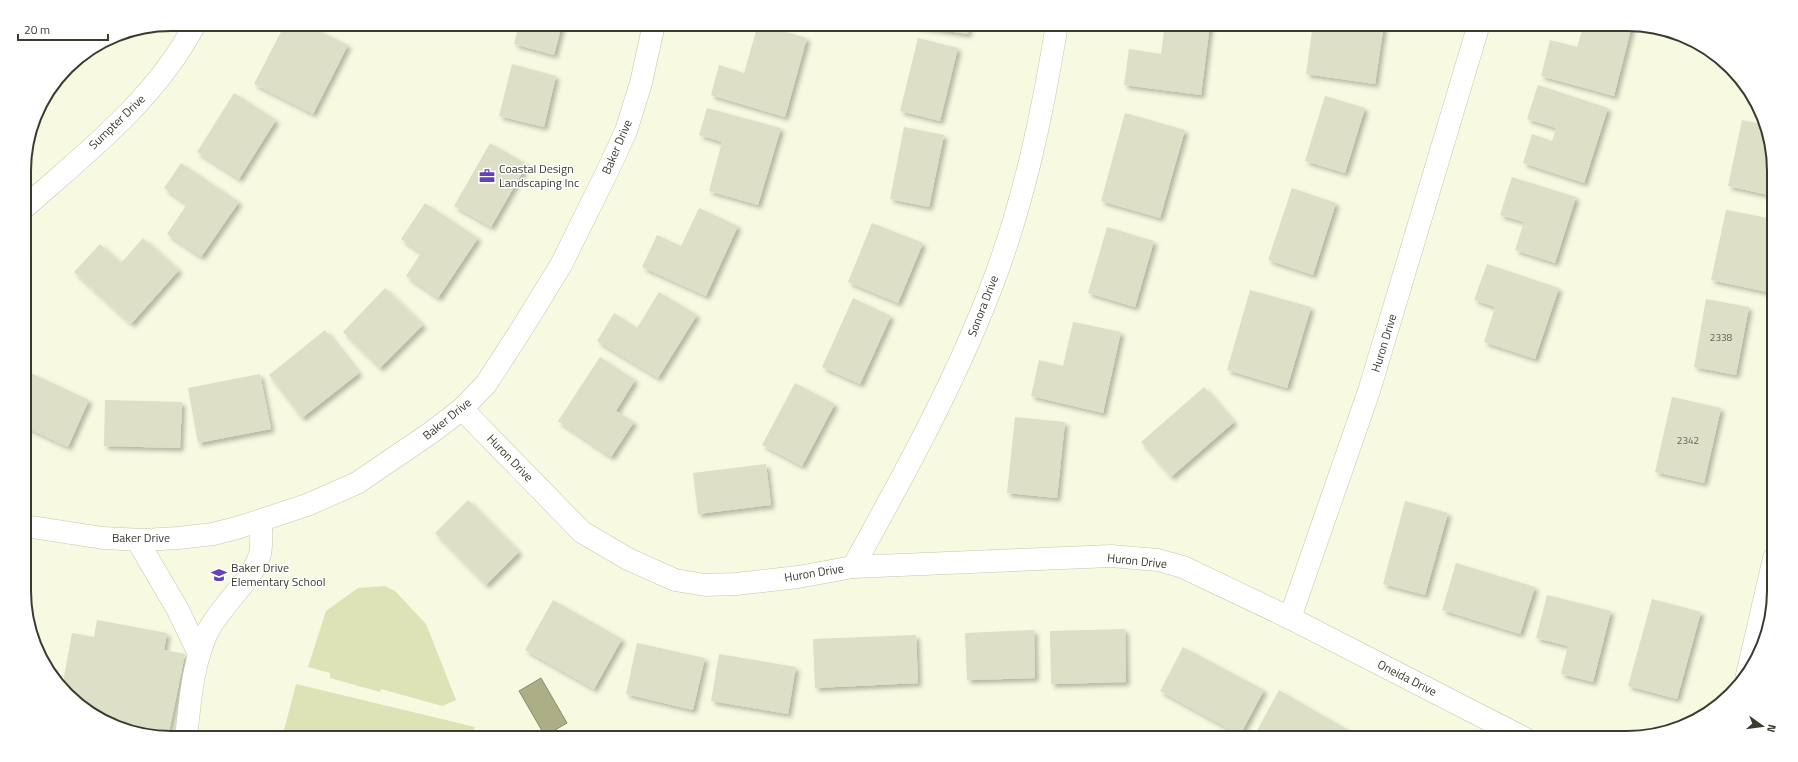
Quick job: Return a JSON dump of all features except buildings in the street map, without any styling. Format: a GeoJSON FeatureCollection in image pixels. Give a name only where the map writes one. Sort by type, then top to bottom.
{"type":"FeatureCollection","features":[{"type":"Feature","properties":{"kind":"street","name":"Sumpter Drive"},"geometry":{"type":"LineString","coordinates":[[31,202],[123,119],[159,80],[191,31]]}},
{"type":"Feature","properties":{"kind":"street","name":"Baker Drive"},"geometry":{"type":"LineString","coordinates":[[31,527],[103,538],[136,540],[178,538],[213,534],[307,505],[357,483],[432,432],[462,409],[486,384],[561,265],[626,131],[641,83],[652,31]]}},
{"type":"Feature","properties":{"kind":"street","name":"Sonora Drive"},"geometry":{"type":"LineString","coordinates":[[853,567],[933,418],[966,350],[990,292],[1025,183],[1047,86],[1056,31]]}},
{"type":"Feature","properties":{"kind":"street","name":"Huron Drive"},"geometry":{"type":"LineString","coordinates":[[462,409],[582,532],[628,559],[675,580],[704,585],[736,584],[853,567],[1111,556],[1158,560],[1183,567],[1290,618],[1370,391],[1477,31]]}},
{"type":"Feature","properties":{"kind":"street"},"geometry":{"type":"LineString","coordinates":[[187,731],[192,685],[199,654],[211,626],[255,566],[260,555],[262,542],[261,520]]}},
{"type":"Feature","properties":{"kind":"street"},"geometry":{"type":"LineString","coordinates":[[136,540],[178,610],[199,654]]}},
{"type":"Feature","properties":{"kind":"street"},"geometry":{"type":"LineString","coordinates":[[1752,655],[1767,588]]}},
{"type":"Feature","properties":{"kind":"street","name":"Oneida Drive"},"geometry":{"type":"LineString","coordinates":[[1290,618],[1510,731]]}},
{"type":"Feature","properties":{"kind":"shaded area"},"geometry":{"type":"Polygon","coordinates":[[[385,586],[395,591],[426,624],[456,700],[442,706],[381,689],[380,692],[330,678],[330,673],[308,667],[326,611],[358,588],[385,586]]]}},
{"type":"Feature","properties":{"kind":"shaded area"},"geometry":{"type":"Polygon","coordinates":[[[541,678],[567,723],[553,731],[542,731],[519,691],[541,678]]]}},
{"type":"Feature","properties":{"kind":"shaded area"},"geometry":{"type":"Polygon","coordinates":[[[296,684],[475,727],[474,731],[284,731],[296,684]]]}},
{"type":"Feature","properties":{"kind":"place","name":"Coastal Design Landscaping Inc"},"geometry":{"type":"Point","coordinates":[487,176]}},
{"type":"Feature","properties":{"kind":"place","name":"Baker Drive Elementary School"},"geometry":{"type":"Point","coordinates":[219,575]}}]}
